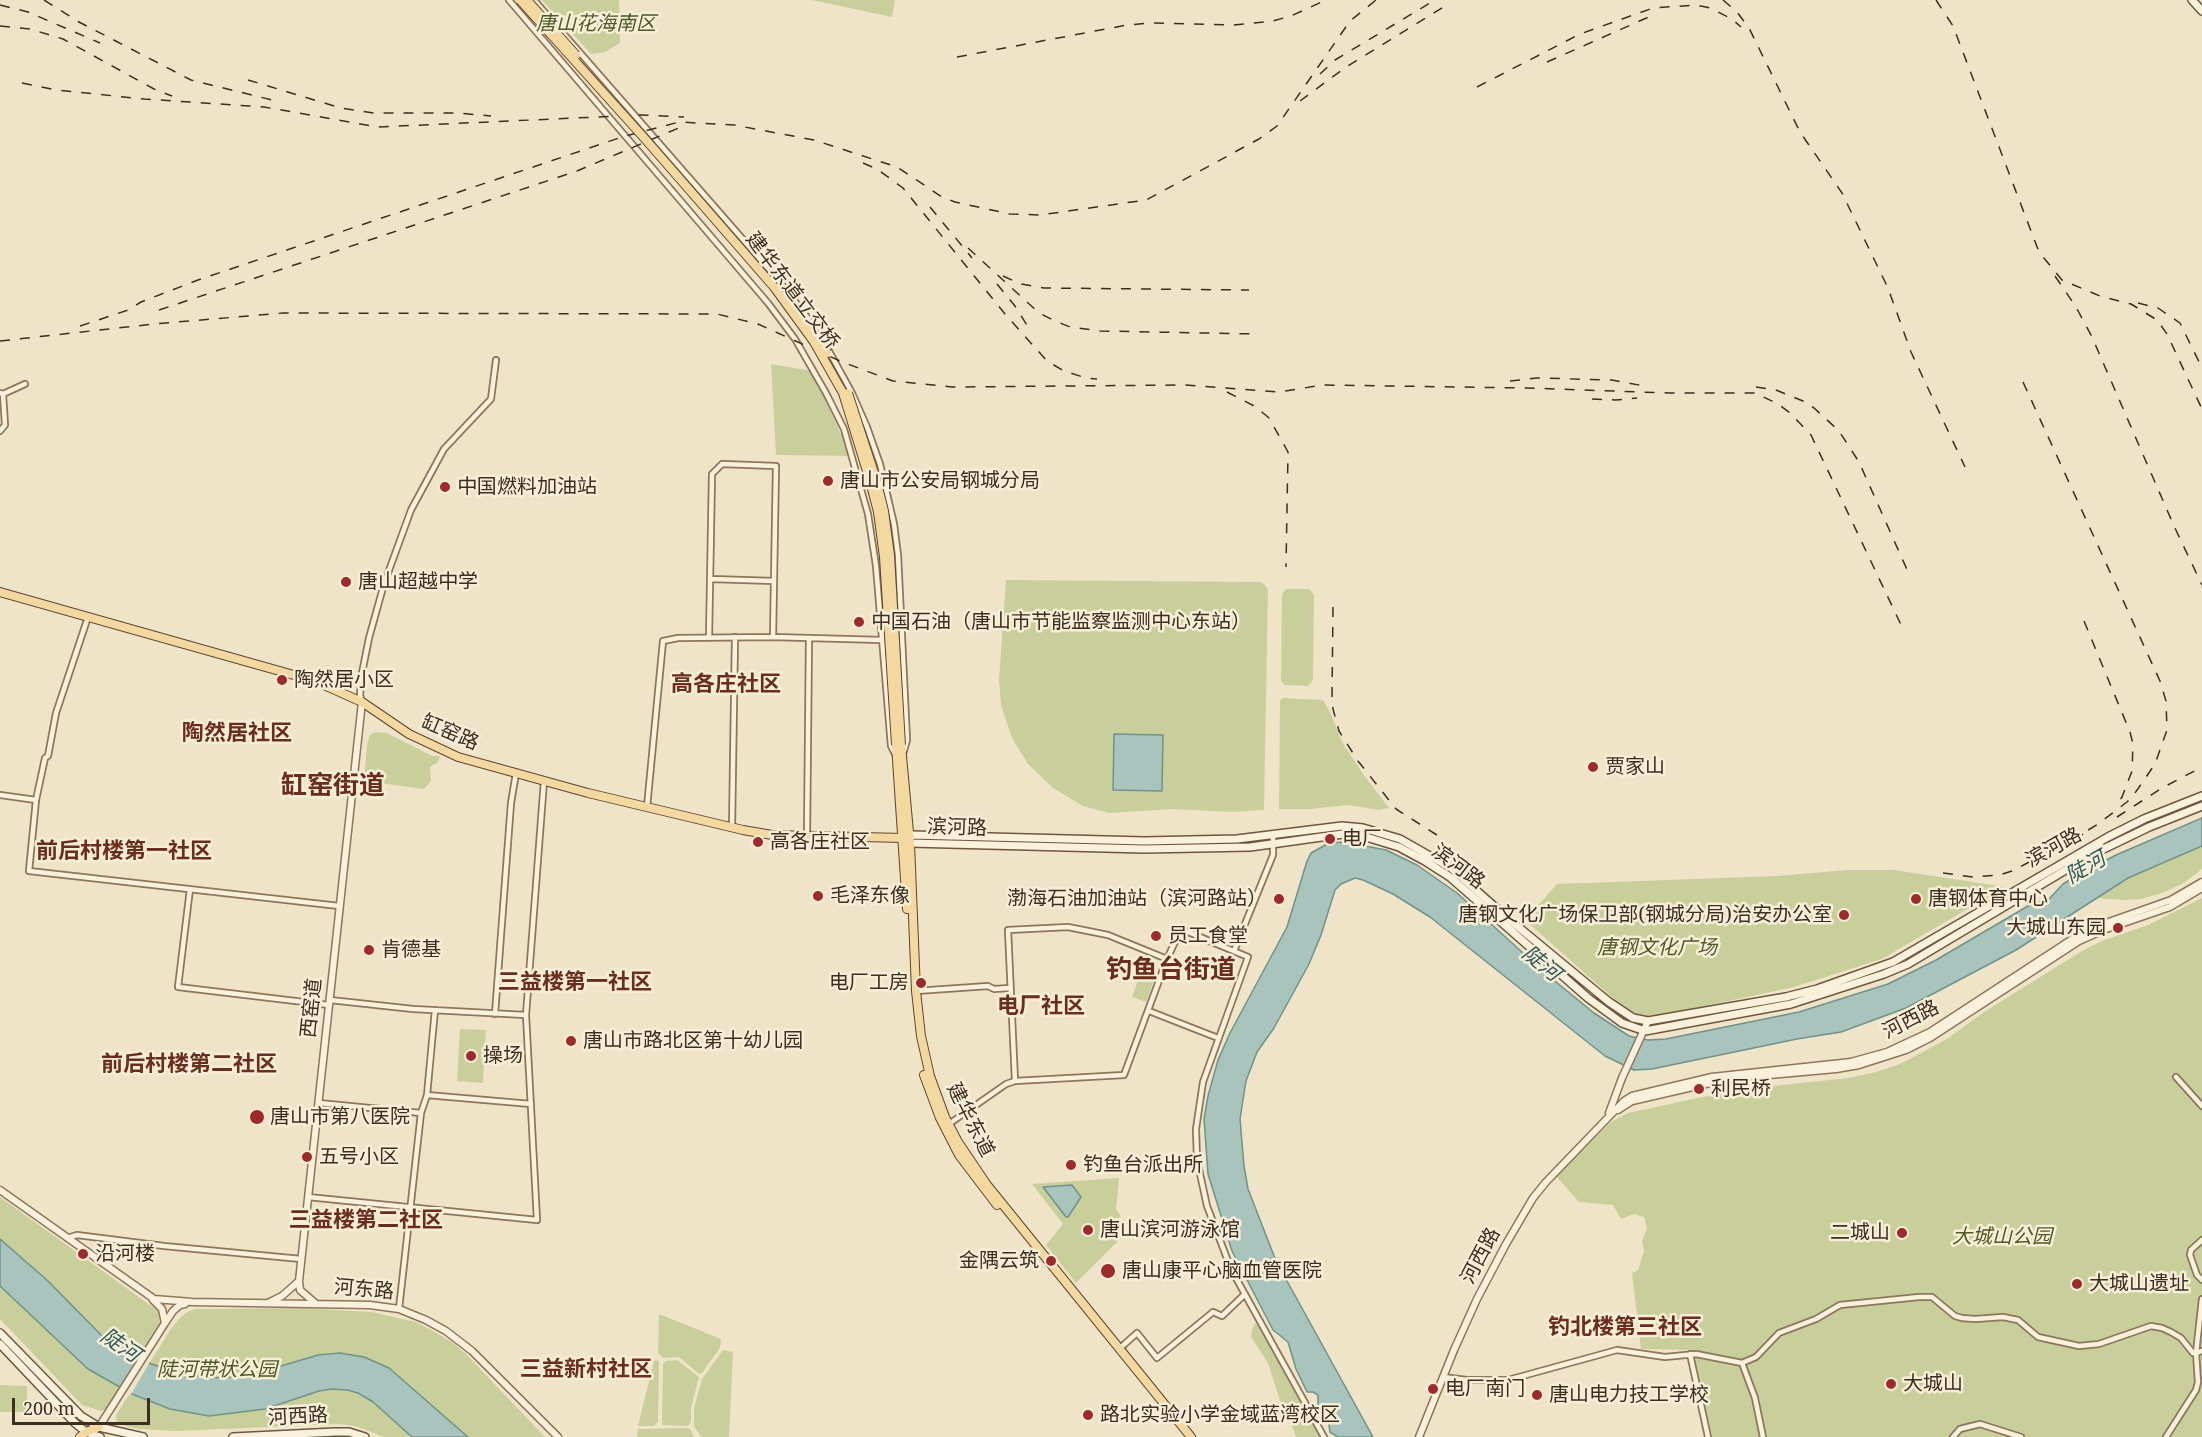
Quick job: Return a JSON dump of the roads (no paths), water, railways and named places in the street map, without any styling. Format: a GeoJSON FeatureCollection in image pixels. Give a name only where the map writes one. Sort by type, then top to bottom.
{"type":"FeatureCollection","features":[{"type":"Feature","properties":{"kind":"main road","name":"建华东道立交桥"},"geometry":{"type":"LineString","coordinates":[[520,0],[774,287],[814,342],[843,393],[878,512],[885,569],[898,745]]}},
{"type":"Feature","properties":{"kind":"main road","name":"建华东道立交桥"},"geometry":{"type":"LineString","coordinates":[[527,0],[779,286],[818,339],[848,393],[884,511],[891,567],[898,745]]}},
{"type":"Feature","properties":{"kind":"main road"},"geometry":{"type":"LineString","coordinates":[[2192,0],[2202,11]]}},
{"type":"Feature","properties":{"kind":"main road","name":"缸窑路"},"geometry":{"type":"LineString","coordinates":[[0,592],[315,681],[362,702],[410,734],[458,757],[544,781],[732,828],[772,835],[908,839]]}},
{"type":"Feature","properties":{"kind":"main road","name":"建华东道"},"geometry":{"type":"LineString","coordinates":[[898,745],[908,839],[916,991],[921,1036],[930,1076],[949,1124],[958,1142],[987,1185],[1191,1437]]}},
{"type":"Feature","properties":{"kind":"main road","name":"滨河路"},"geometry":{"type":"LineString","coordinates":[[908,839],[1144,849],[1227,848],[1342,826],[1363,828],[1400,839],[1451,868],[1609,1002],[1634,1018],[1648,1021],[1786,997],[1817,989],[1893,962],[2108,837],[2144,819],[2202,796]]}},
{"type":"Feature","properties":{"kind":"main road","name":"滨河路"},"geometry":{"type":"LineString","coordinates":[[1273,839],[1344,834],[1363,836],[1390,844],[1425,861],[1450,877],[1588,998],[1622,1023],[1644,1033],[1791,1004],[1884,974],[1908,964],[2089,856],[2149,827],[2202,806]]}},
{"type":"Feature","properties":{"kind":"main road","name":"建华东道"},"geometry":{"type":"LineString","coordinates":[[908,839],[914,1015],[925,1077],[940,1118],[968,1169],[1185,1437]]}},
{"type":"Feature","properties":{"kind":"main road"},"geometry":{"type":"LineString","coordinates":[[0,1333],[81,1416],[99,1427],[143,1437]]}},
{"type":"Feature","properties":{"kind":"main road"},"geometry":{"type":"LineString","coordinates":[[0,1344],[90,1436],[99,1427]]}},
{"type":"Feature","properties":{"kind":"main road","name":"河西路"},"geometry":{"type":"LineString","coordinates":[[233,1437],[349,1432],[365,1437]]}},
{"type":"Feature","properties":{"kind":"street"},"geometry":{"type":"LineString","coordinates":[[509,0],[768,303],[806,357],[844,429],[861,486],[874,555],[891,746],[900,757],[907,740],[894,524],[880,464],[852,393],[831,352],[781,283],[534,0]]}},
{"type":"Feature","properties":{"kind":"street"},"geometry":{"type":"LineString","coordinates":[[362,702],[361,684],[369,638],[384,584],[411,510],[444,449],[491,399],[496,360]]}},
{"type":"Feature","properties":{"kind":"street"},"geometry":{"type":"LineString","coordinates":[[0,431],[5,425],[1,394],[25,384]]}},
{"type":"Feature","properties":{"kind":"street"},"geometry":{"type":"LineString","coordinates":[[709,638],[712,474],[722,464],[776,466],[773,637]]}},
{"type":"Feature","properties":{"kind":"street"},"geometry":{"type":"LineString","coordinates":[[711,579],[774,581]]}},
{"type":"Feature","properties":{"kind":"street"},"geometry":{"type":"LineString","coordinates":[[88,617],[56,713],[48,756],[45,758],[36,800],[29,871],[339,906]]}},
{"type":"Feature","properties":{"kind":"street"},"geometry":{"type":"LineString","coordinates":[[732,828],[735,637]]}},
{"type":"Feature","properties":{"kind":"street"},"geometry":{"type":"LineString","coordinates":[[646,807],[663,640],[773,637],[882,640]]}},
{"type":"Feature","properties":{"kind":"street"},"geometry":{"type":"LineString","coordinates":[[807,836],[809,638]]}},
{"type":"Feature","properties":{"kind":"street","name":"西窑道"},"geometry":{"type":"LineString","coordinates":[[298,1281],[362,702]]}},
{"type":"Feature","properties":{"kind":"street"},"geometry":{"type":"LineString","coordinates":[[495,1014],[511,803],[516,773]]}},
{"type":"Feature","properties":{"kind":"street"},"geometry":{"type":"LineString","coordinates":[[308,1197],[537,1220],[526,1015],[544,781]]}},
{"type":"Feature","properties":{"kind":"street"},"geometry":{"type":"LineString","coordinates":[[0,795],[36,800]]}},
{"type":"Feature","properties":{"kind":"street"},"geometry":{"type":"LineString","coordinates":[[1234,951],[1274,855],[1273,839]]}},
{"type":"Feature","properties":{"kind":"street","name":"河西路"},"geometry":{"type":"LineString","coordinates":[[1419,1437],[1477,1299],[1533,1198],[1609,1114],[1624,1101],[1632,1096],[1712,1077],[1851,1062],[1887,1052],[1930,1032],[2080,934],[2171,900],[2202,882]]}},
{"type":"Feature","properties":{"kind":"street","name":"河西路"},"geometry":{"type":"LineString","coordinates":[[1609,1114],[1632,1101],[1710,1083],[1736,1078],[1836,1069],[1859,1065],[1897,1053],[1930,1038],[2079,941],[2170,907],[2202,888]]}},
{"type":"Feature","properties":{"kind":"street"},"geometry":{"type":"LineString","coordinates":[[190,889],[178,987],[330,1002],[526,1015]]}},
{"type":"Feature","properties":{"kind":"street"},"geometry":{"type":"LineString","coordinates":[[1015,1081],[1008,930],[1068,927],[1108,935],[1167,959]]}},
{"type":"Feature","properties":{"kind":"street"},"geometry":{"type":"LineString","coordinates":[[949,1124],[1006,1084],[1015,1081],[1124,1076],[1167,959],[1181,929],[1248,957],[1203,1082],[1196,1129],[1197,1160],[1207,1206],[1220,1245],[1324,1437]]}},
{"type":"Feature","properties":{"kind":"street"},"geometry":{"type":"LineString","coordinates":[[916,991],[988,986],[994,989],[1011,988]]}},
{"type":"Feature","properties":{"kind":"street"},"geometry":{"type":"LineString","coordinates":[[399,1309],[421,1113],[427,1095],[435,1010]]}},
{"type":"Feature","properties":{"kind":"street"},"geometry":{"type":"LineString","coordinates":[[1149,1011],[1218,1038]]}},
{"type":"Feature","properties":{"kind":"street"},"geometry":{"type":"LineString","coordinates":[[1609,1114],[1648,1021]]}},
{"type":"Feature","properties":{"kind":"street"},"geometry":{"type":"LineString","coordinates":[[2176,1077],[2202,1106]]}},
{"type":"Feature","properties":{"kind":"street"},"geometry":{"type":"LineString","coordinates":[[427,1095],[531,1104]]}},
{"type":"Feature","properties":{"kind":"street"},"geometry":{"type":"LineString","coordinates":[[319,1103],[421,1113]]}},
{"type":"Feature","properties":{"kind":"street","name":"河东路"},"geometry":{"type":"LineString","coordinates":[[0,1190],[150,1297],[192,1302],[316,1303],[370,1305],[399,1309],[436,1326],[472,1351],[558,1437]]}},
{"type":"Feature","properties":{"kind":"street"},"geometry":{"type":"LineString","coordinates":[[67,1238],[77,1235],[301,1259]]}},
{"type":"Feature","properties":{"kind":"street"},"geometry":{"type":"LineString","coordinates":[[2202,1240],[2191,1250],[2190,1255],[2197,1275],[2202,1280]]}},
{"type":"Feature","properties":{"kind":"street"},"geometry":{"type":"LineString","coordinates":[[269,1302],[282,1296],[298,1281]]}},
{"type":"Feature","properties":{"kind":"street"},"geometry":{"type":"LineString","coordinates":[[298,1281],[300,1290],[316,1303]]}},
{"type":"Feature","properties":{"kind":"street"},"geometry":{"type":"LineString","coordinates":[[1119,1349],[1137,1334],[1157,1358],[1213,1312],[1222,1316],[1245,1294]]}},
{"type":"Feature","properties":{"kind":"street"},"geometry":{"type":"LineString","coordinates":[[150,1297],[162,1310],[165,1323]]}},
{"type":"Feature","properties":{"kind":"street"},"geometry":{"type":"LineString","coordinates":[[1443,1377],[1467,1380],[1508,1380],[1617,1350],[1665,1357],[1690,1354],[1742,1363],[1756,1357],[1779,1333],[1816,1319],[1840,1305],[1919,1297],[1932,1298],[1955,1316],[1975,1320],[2003,1317],[2018,1320],[2038,1337],[2079,1346],[2099,1344],[2151,1326],[2162,1328],[2181,1338],[2193,1353],[2202,1351]]}},
{"type":"Feature","properties":{"kind":"street"},"geometry":{"type":"LineString","coordinates":[[2166,1437],[2200,1382],[2196,1353],[2202,1299]]}},
{"type":"Feature","properties":{"kind":"street"},"geometry":{"type":"LineString","coordinates":[[99,1427],[165,1323],[180,1305],[192,1302]]}},
{"type":"Feature","properties":{"kind":"street"},"geometry":{"type":"LineString","coordinates":[[1690,1354],[1708,1437]]}},
{"type":"Feature","properties":{"kind":"street"},"geometry":{"type":"LineString","coordinates":[[1742,1363],[1755,1398],[1763,1437]]}},
{"type":"Feature","properties":{"kind":"street"},"geometry":{"type":"LineString","coordinates":[[1953,1437],[1960,1429],[1980,1424],[2021,1437]]}},
{"type":"Feature","properties":{"kind":"water"},"geometry":{"type":"Polygon","coordinates":[[[1114,734],[1163,735],[1162,791],[1113,790],[1114,734]]]}},
{"type":"Feature","properties":{"kind":"water"},"geometry":{"type":"Polygon","coordinates":[[[2202,818],[2202,846],[2128,878],[2016,950],[1906,1008],[1841,1032],[1652,1069],[1634,1070],[1605,1056],[1430,917],[1393,894],[1355,878],[1341,884],[1335,890],[1309,964],[1274,1028],[1257,1052],[1246,1081],[1240,1119],[1248,1189],[1276,1261],[1373,1437],[1338,1437],[1330,1432],[1328,1419],[1322,1416],[1318,1408],[1318,1395],[1307,1392],[1296,1369],[1288,1342],[1273,1330],[1232,1251],[1208,1174],[1204,1119],[1218,1060],[1287,927],[1311,853],[1329,843],[1344,842],[1386,850],[1417,865],[1457,893],[1545,973],[1594,1013],[1629,1036],[1648,1040],[1666,1039],[1799,1012],[1888,984],[1936,960],[2028,906],[2049,899],[2063,884],[2079,874],[2116,855],[2202,818]]]}},
{"type":"Feature","properties":{"kind":"water"},"geometry":{"type":"Polygon","coordinates":[[[1072,1185],[1081,1197],[1066,1217],[1043,1187],[1072,1185]]]}},
{"type":"Feature","properties":{"kind":"water"},"geometry":{"type":"Polygon","coordinates":[[[0,1239],[48,1281],[102,1336],[151,1364],[189,1375],[222,1378],[254,1374],[318,1355],[340,1353],[364,1357],[389,1368],[468,1437],[412,1437],[373,1402],[358,1393],[347,1390],[319,1391],[265,1409],[209,1416],[170,1409],[132,1394],[88,1369],[0,1286],[0,1239]]]}},
{"type":"Feature","properties":{"kind":"railway"},"geometry":{"type":"LineString","coordinates":[[44,0],[79,22],[191,80],[276,101]]}},
{"type":"Feature","properties":{"kind":"railway"},"geometry":{"type":"LineString","coordinates":[[957,57],[1127,25],[1151,23],[1233,25],[1273,21],[1291,16],[1326,0]]}},
{"type":"Feature","properties":{"kind":"railway"},"geometry":{"type":"LineString","coordinates":[[80,326],[128,310],[141,302],[198,280],[622,137],[679,122],[734,125],[814,140],[897,167],[942,197],[955,202],[1010,214],[1040,215],[1146,200],[1259,139],[1277,126],[1350,21],[1376,0]]}},
{"type":"Feature","properties":{"kind":"railway"},"geometry":{"type":"LineString","coordinates":[[1320,74],[1335,60],[1435,0]]}},
{"type":"Feature","properties":{"kind":"railway"},"geometry":{"type":"LineString","coordinates":[[1723,0],[1737,12],[1749,28],[1800,132],[1842,193],[1888,288],[1911,352],[1965,467]]}},
{"type":"Feature","properties":{"kind":"railway"},"geometry":{"type":"LineString","coordinates":[[1936,0],[1953,26],[2039,252],[2062,280],[2100,296],[2131,304],[2157,320],[2167,334],[2202,409]]}},
{"type":"Feature","properties":{"kind":"railway"},"geometry":{"type":"LineString","coordinates":[[1300,101],[1346,67],[1450,3]]}},
{"type":"Feature","properties":{"kind":"railway"},"geometry":{"type":"LineString","coordinates":[[0,5],[28,12],[100,43]]}},
{"type":"Feature","properties":{"kind":"railway"},"geometry":{"type":"LineString","coordinates":[[1477,87],[1580,34],[1653,8],[1696,5],[1710,8],[1732,19],[1741,27]]}},
{"type":"Feature","properties":{"kind":"railway"},"geometry":{"type":"LineString","coordinates":[[1547,62],[1651,16]]}},
{"type":"Feature","properties":{"kind":"railway"},"geometry":{"type":"LineString","coordinates":[[0,26],[30,29],[63,39],[154,89],[172,96]]}},
{"type":"Feature","properties":{"kind":"railway"},"geometry":{"type":"LineString","coordinates":[[248,80],[341,108],[374,113],[457,113],[491,116]]}},
{"type":"Feature","properties":{"kind":"railway"},"geometry":{"type":"LineString","coordinates":[[22,83],[56,90],[144,99],[264,107],[378,127],[641,115],[684,117]]}},
{"type":"Feature","properties":{"kind":"railway"},"geometry":{"type":"LineString","coordinates":[[159,310],[577,171],[681,127]]}},
{"type":"Feature","properties":{"kind":"railway"},"geometry":{"type":"LineString","coordinates":[[863,163],[877,169],[903,188],[1005,314],[1047,361],[1064,371],[1097,379]]}},
{"type":"Feature","properties":{"kind":"railway"},"geometry":{"type":"LineString","coordinates":[[930,207],[972,258]]}},
{"type":"Feature","properties":{"kind":"railway"},"geometry":{"type":"LineString","coordinates":[[968,248],[1039,313],[1070,327],[1100,331],[1256,334]]}},
{"type":"Feature","properties":{"kind":"railway"},"geometry":{"type":"LineString","coordinates":[[1003,276],[1021,284],[1044,288],[1249,290]]}},
{"type":"Feature","properties":{"kind":"railway"},"geometry":{"type":"LineString","coordinates":[[2055,276],[2076,307],[2092,337],[2202,585]]}},
{"type":"Feature","properties":{"kind":"railway"},"geometry":{"type":"LineString","coordinates":[[997,284],[1015,306],[1030,330]]}},
{"type":"Feature","properties":{"kind":"railway"},"geometry":{"type":"LineString","coordinates":[[2138,303],[2158,308],[2180,323],[2202,368]]}},
{"type":"Feature","properties":{"kind":"railway"},"geometry":{"type":"LineString","coordinates":[[0,341],[283,313],[717,314],[758,324],[840,361],[893,381],[952,387],[1185,385],[1279,392],[1323,385],[1755,393],[1778,404],[1811,435],[1903,629]]}},
{"type":"Feature","properties":{"kind":"railway"},"geometry":{"type":"LineString","coordinates":[[1510,381],[1537,378],[1612,380],[1644,386]]}},
{"type":"Feature","properties":{"kind":"railway"},"geometry":{"type":"LineString","coordinates":[[2023,382],[2160,681],[2166,701],[2167,730],[2155,764],[2127,802],[2080,835]]}},
{"type":"Feature","properties":{"kind":"railway"},"geometry":{"type":"LineString","coordinates":[[1756,387],[1776,390],[1803,401],[1839,431],[1859,462],[1909,574]]}},
{"type":"Feature","properties":{"kind":"railway"},"geometry":{"type":"LineString","coordinates":[[1227,392],[1256,407],[1269,418],[1288,452],[1286,567]]}},
{"type":"Feature","properties":{"kind":"railway"},"geometry":{"type":"LineString","coordinates":[[1592,399],[1637,398]]}},
{"type":"Feature","properties":{"kind":"railway"},"geometry":{"type":"LineString","coordinates":[[1333,607],[1332,697],[1339,731],[1358,761],[1396,809],[1440,837]]}},
{"type":"Feature","properties":{"kind":"railway"},"geometry":{"type":"LineString","coordinates":[[2084,621],[2133,744],[2132,771],[2116,806]]}},
{"type":"Feature","properties":{"kind":"railway"},"geometry":{"type":"LineString","coordinates":[[2117,817],[2162,788],[2202,767]]}},
{"type":"Feature","properties":{"kind":"railway"},"geometry":{"type":"LineString","coordinates":[[1943,873],[1973,877],[1999,875],[2012,871],[2087,832]]}},
{"type":"Feature","properties":{"kind":"place","name":"唐山市公安局钢城分局"},"geometry":{"type":"Point","coordinates":[828,481]}},
{"type":"Feature","properties":{"kind":"place","name":"中国燃料加油站"},"geometry":{"type":"Point","coordinates":[445,487]}},
{"type":"Feature","properties":{"kind":"place","name":"唐山超越中学"},"geometry":{"type":"Point","coordinates":[346,582]}},
{"type":"Feature","properties":{"kind":"place","name":"中国石油（唐山市节能监察监测中心东站）"},"geometry":{"type":"Point","coordinates":[859,622]}},
{"type":"Feature","properties":{"kind":"place","name":"陶然居小区"},"geometry":{"type":"Point","coordinates":[282,680]}},
{"type":"Feature","properties":{"kind":"place","name":"贾家山"},"geometry":{"type":"Point","coordinates":[1593,767]}},
{"type":"Feature","properties":{"kind":"place","name":"电厂"},"geometry":{"type":"Point","coordinates":[1330,839]}},
{"type":"Feature","properties":{"kind":"place","name":"高各庄社区"},"geometry":{"type":"Point","coordinates":[758,842]}},
{"type":"Feature","properties":{"kind":"place","name":"毛泽东像"},"geometry":{"type":"Point","coordinates":[818,896]}},
{"type":"Feature","properties":{"kind":"place","name":"渤海石油加油站（滨河路站）"},"geometry":{"type":"Point","coordinates":[1279,899]}},
{"type":"Feature","properties":{"kind":"place","name":"唐钢体育中心"},"geometry":{"type":"Point","coordinates":[1916,899]}},
{"type":"Feature","properties":{"kind":"place","name":"唐钢文化广场保卫部(钢城分局)治安办公室"},"geometry":{"type":"Point","coordinates":[1844,915]}},
{"type":"Feature","properties":{"kind":"place","name":"大城山东园"},"geometry":{"type":"Point","coordinates":[2118,928]}},
{"type":"Feature","properties":{"kind":"place","name":"员工食堂"},"geometry":{"type":"Point","coordinates":[1156,936]}},
{"type":"Feature","properties":{"kind":"place","name":"肯德基"},"geometry":{"type":"Point","coordinates":[369,950]}},
{"type":"Feature","properties":{"kind":"place","name":"电厂工房"},"geometry":{"type":"Point","coordinates":[921,983]}},
{"type":"Feature","properties":{"kind":"place","name":"唐山市路北区第十幼儿园"},"geometry":{"type":"Point","coordinates":[571,1041]}},
{"type":"Feature","properties":{"kind":"place","name":"操场"},"geometry":{"type":"Point","coordinates":[471,1056]}},
{"type":"Feature","properties":{"kind":"place","name":"利民桥"},"geometry":{"type":"Point","coordinates":[1699,1089]}},
{"type":"Feature","properties":{"kind":"place","name":"唐山市第八医院"},"geometry":{"type":"Point","coordinates":[257,1117]}},
{"type":"Feature","properties":{"kind":"place","name":"五号小区"},"geometry":{"type":"Point","coordinates":[307,1157]}},
{"type":"Feature","properties":{"kind":"place","name":"钓鱼台派出所"},"geometry":{"type":"Point","coordinates":[1071,1165]}},
{"type":"Feature","properties":{"kind":"place","name":"唐山滨河游泳馆"},"geometry":{"type":"Point","coordinates":[1088,1230]}},
{"type":"Feature","properties":{"kind":"place","name":"二城山"},"geometry":{"type":"Point","coordinates":[1902,1233]}},
{"type":"Feature","properties":{"kind":"place","name":"沿河楼"},"geometry":{"type":"Point","coordinates":[83,1254]}},
{"type":"Feature","properties":{"kind":"place","name":"金隅云筑"},"geometry":{"type":"Point","coordinates":[1051,1261]}},
{"type":"Feature","properties":{"kind":"place","name":"唐山康平心脑血管医院"},"geometry":{"type":"Point","coordinates":[1108,1271]}},
{"type":"Feature","properties":{"kind":"place","name":"大城山遗址"},"geometry":{"type":"Point","coordinates":[2077,1284]}},
{"type":"Feature","properties":{"kind":"place","name":"大城山"},"geometry":{"type":"Point","coordinates":[1891,1384]}},
{"type":"Feature","properties":{"kind":"place","name":"电厂南门"},"geometry":{"type":"Point","coordinates":[1433,1389]}},
{"type":"Feature","properties":{"kind":"place","name":"唐山电力技工学校"},"geometry":{"type":"Point","coordinates":[1537,1395]}},
{"type":"Feature","properties":{"kind":"place","name":"路北实验小学金域蓝湾校区"},"geometry":{"type":"Point","coordinates":[1088,1415]}},
{"type":"Feature","properties":{"kind":"district","name":"高各庄社区"},"geometry":{"type":"Point","coordinates":[726,685]}},
{"type":"Feature","properties":{"kind":"district","name":"陶然居社区"},"geometry":{"type":"Point","coordinates":[237,734]}},
{"type":"Feature","properties":{"kind":"district","name":"缸窑街道"},"geometry":{"type":"Point","coordinates":[333,787]}},
{"type":"Feature","properties":{"kind":"district","name":"前后村楼第一社区"},"geometry":{"type":"Point","coordinates":[124,852]}},
{"type":"Feature","properties":{"kind":"district","name":"钓鱼台街道"},"geometry":{"type":"Point","coordinates":[1171,971]}},
{"type":"Feature","properties":{"kind":"district","name":"三益楼第一社区"},"geometry":{"type":"Point","coordinates":[575,983]}},
{"type":"Feature","properties":{"kind":"district","name":"电厂社区"},"geometry":{"type":"Point","coordinates":[1041,1007]}},
{"type":"Feature","properties":{"kind":"district","name":"前后村楼第二社区"},"geometry":{"type":"Point","coordinates":[189,1065]}},
{"type":"Feature","properties":{"kind":"district","name":"三益楼第二社区"},"geometry":{"type":"Point","coordinates":[366,1221]}},
{"type":"Feature","properties":{"kind":"district","name":"钓北楼第三社区"},"geometry":{"type":"Point","coordinates":[1625,1328]}},
{"type":"Feature","properties":{"kind":"district","name":"三益新村社区"},"geometry":{"type":"Point","coordinates":[586,1370]}},
{"type":"Feature","properties":{"kind":"park label","name":"唐山花海南区"},"geometry":{"type":"Point","coordinates":[596,24]}},
{"type":"Feature","properties":{"kind":"park label","name":"唐钢文化广场"},"geometry":{"type":"Point","coordinates":[1657,948]}},
{"type":"Feature","properties":{"kind":"park label","name":"大城山公园"},"geometry":{"type":"Point","coordinates":[2002,1237]}},
{"type":"Feature","properties":{"kind":"park label","name":"陡河带状公园"},"geometry":{"type":"Point","coordinates":[217,1370]}},
{"type":"Feature","properties":{"kind":"water label","name":"陡河"},"geometry":{"type":"Point","coordinates":[2086,868]}},
{"type":"Feature","properties":{"kind":"water label","name":"陡河"},"geometry":{"type":"Point","coordinates":[1541,964]}},
{"type":"Feature","properties":{"kind":"water label","name":"陡河"},"geometry":{"type":"Point","coordinates":[120,1346]}}]}
